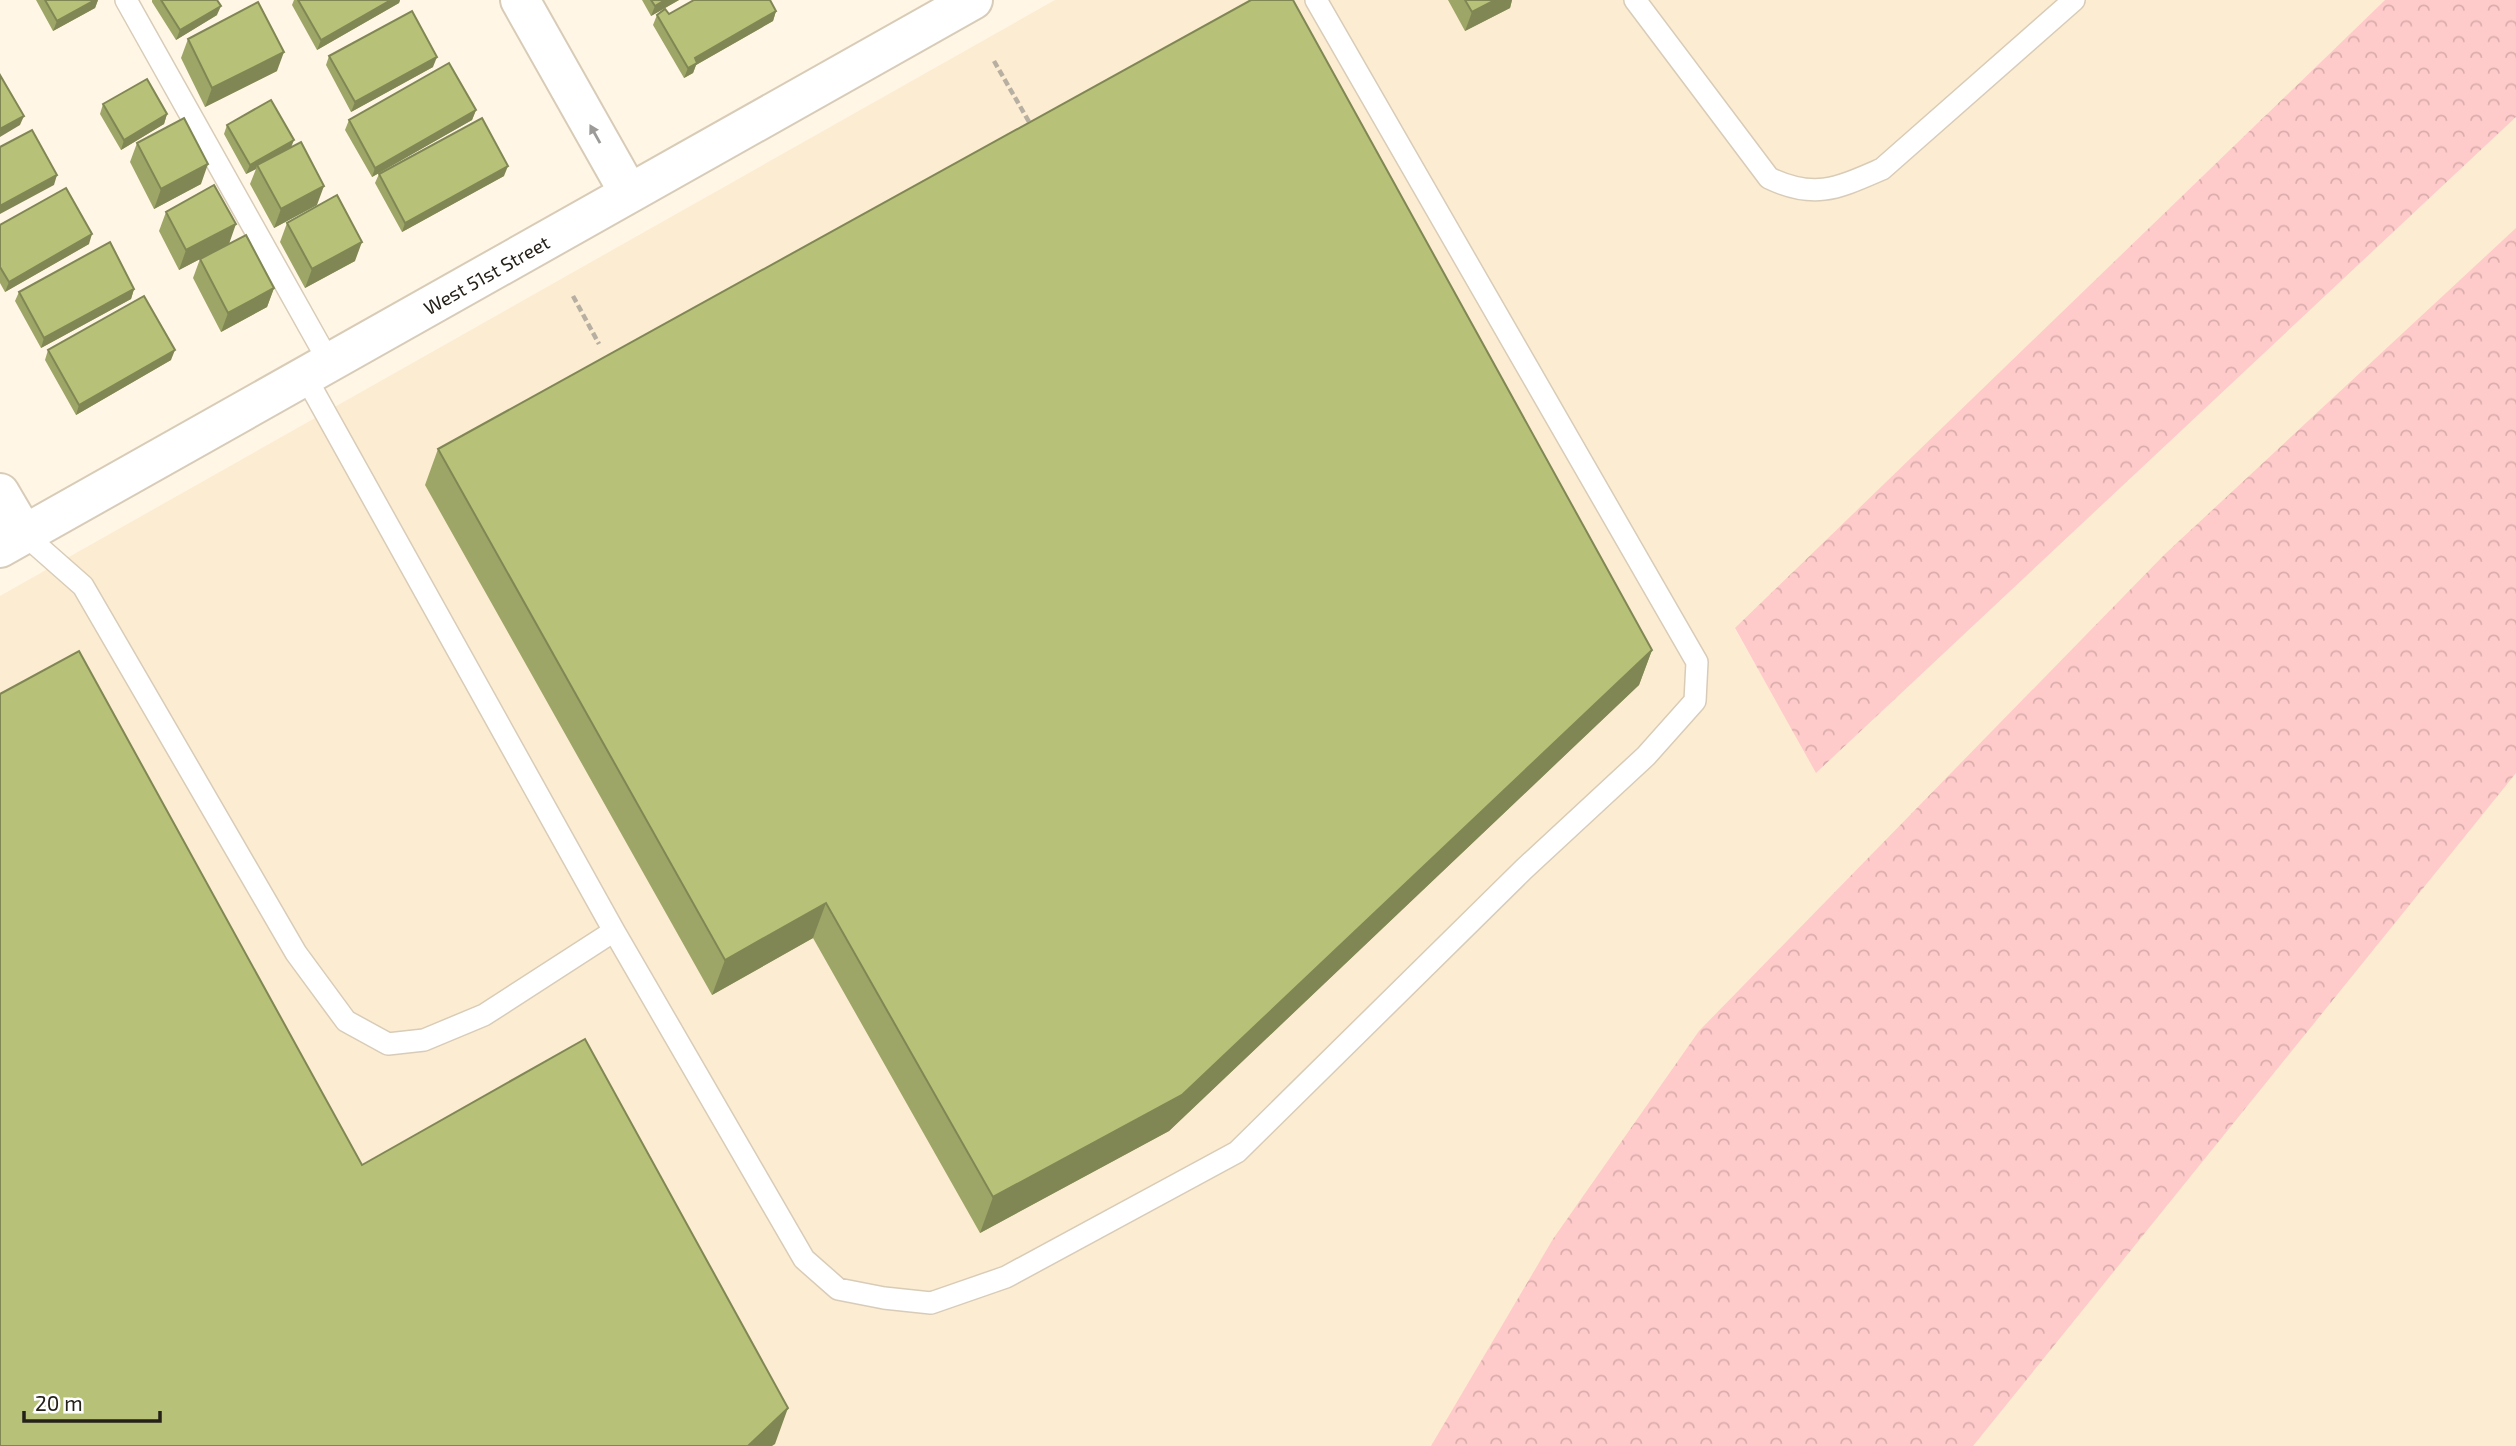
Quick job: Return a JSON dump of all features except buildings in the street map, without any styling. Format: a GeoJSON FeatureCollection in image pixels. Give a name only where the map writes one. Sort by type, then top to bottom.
{"type":"FeatureCollection","features":[{"type":"Feature","properties":{"kind":"street"},"geometry":{"type":"LineString","coordinates":[[520,0],[629,194]]}},
{"type":"Feature","properties":{"kind":"street","name":"West 51st Street"},"geometry":{"type":"LineString","coordinates":[[12,541],[629,194],[927,11],[973,0]]}},
{"type":"Feature","properties":{"kind":"street"},"geometry":{"type":"LineString","coordinates":[[0,493],[12,541]]}},
{"type":"Feature","properties":{"kind":"lane"},"geometry":{"type":"LineString","coordinates":[[126,0],[317,369],[614,931],[804,1259],[838,1289],[931,1303],[1006,1277],[1237,1152],[1514,879],[1646,756],[1695,701],[1697,663],[1316,0]]}},
{"type":"Feature","properties":{"kind":"lane"},"geometry":{"type":"LineString","coordinates":[[1635,0],[1769,178],[1790,188],[1814,190],[1844,185],[1882,169],[2074,0]]}},
{"type":"Feature","properties":{"kind":"lane"},"geometry":{"type":"LineString","coordinates":[[12,541],[83,586],[296,953],[346,1021],[388,1044],[424,1040],[484,1015],[614,931]]}},
{"type":"Feature","properties":{"kind":"path"},"geometry":{"type":"LineString","coordinates":[[994,61],[1035,133]]}},
{"type":"Feature","properties":{"kind":"path"},"geometry":{"type":"LineString","coordinates":[[573,296],[599,344]]}},
{"type":"Feature","properties":{"kind":"shaded area"},"geometry":{"type":"Polygon","coordinates":[[[1055,0],[2385,0],[1735,629],[1817,772],[2516,117],[2516,1446],[0,1446],[0,596],[1055,0]]]}},
{"type":"Feature","properties":{"kind":"green space"},"geometry":{"type":"Polygon","coordinates":[[[2385,0],[2516,0],[2516,117],[1816,773],[1735,628],[2385,0]]]}},
{"type":"Feature","properties":{"kind":"green space"},"geometry":{"type":"Polygon","coordinates":[[[2516,228],[2516,773],[1973,1446],[1431,1446],[1553,1239],[1699,1031],[2165,554],[2516,228]]]}}]}
